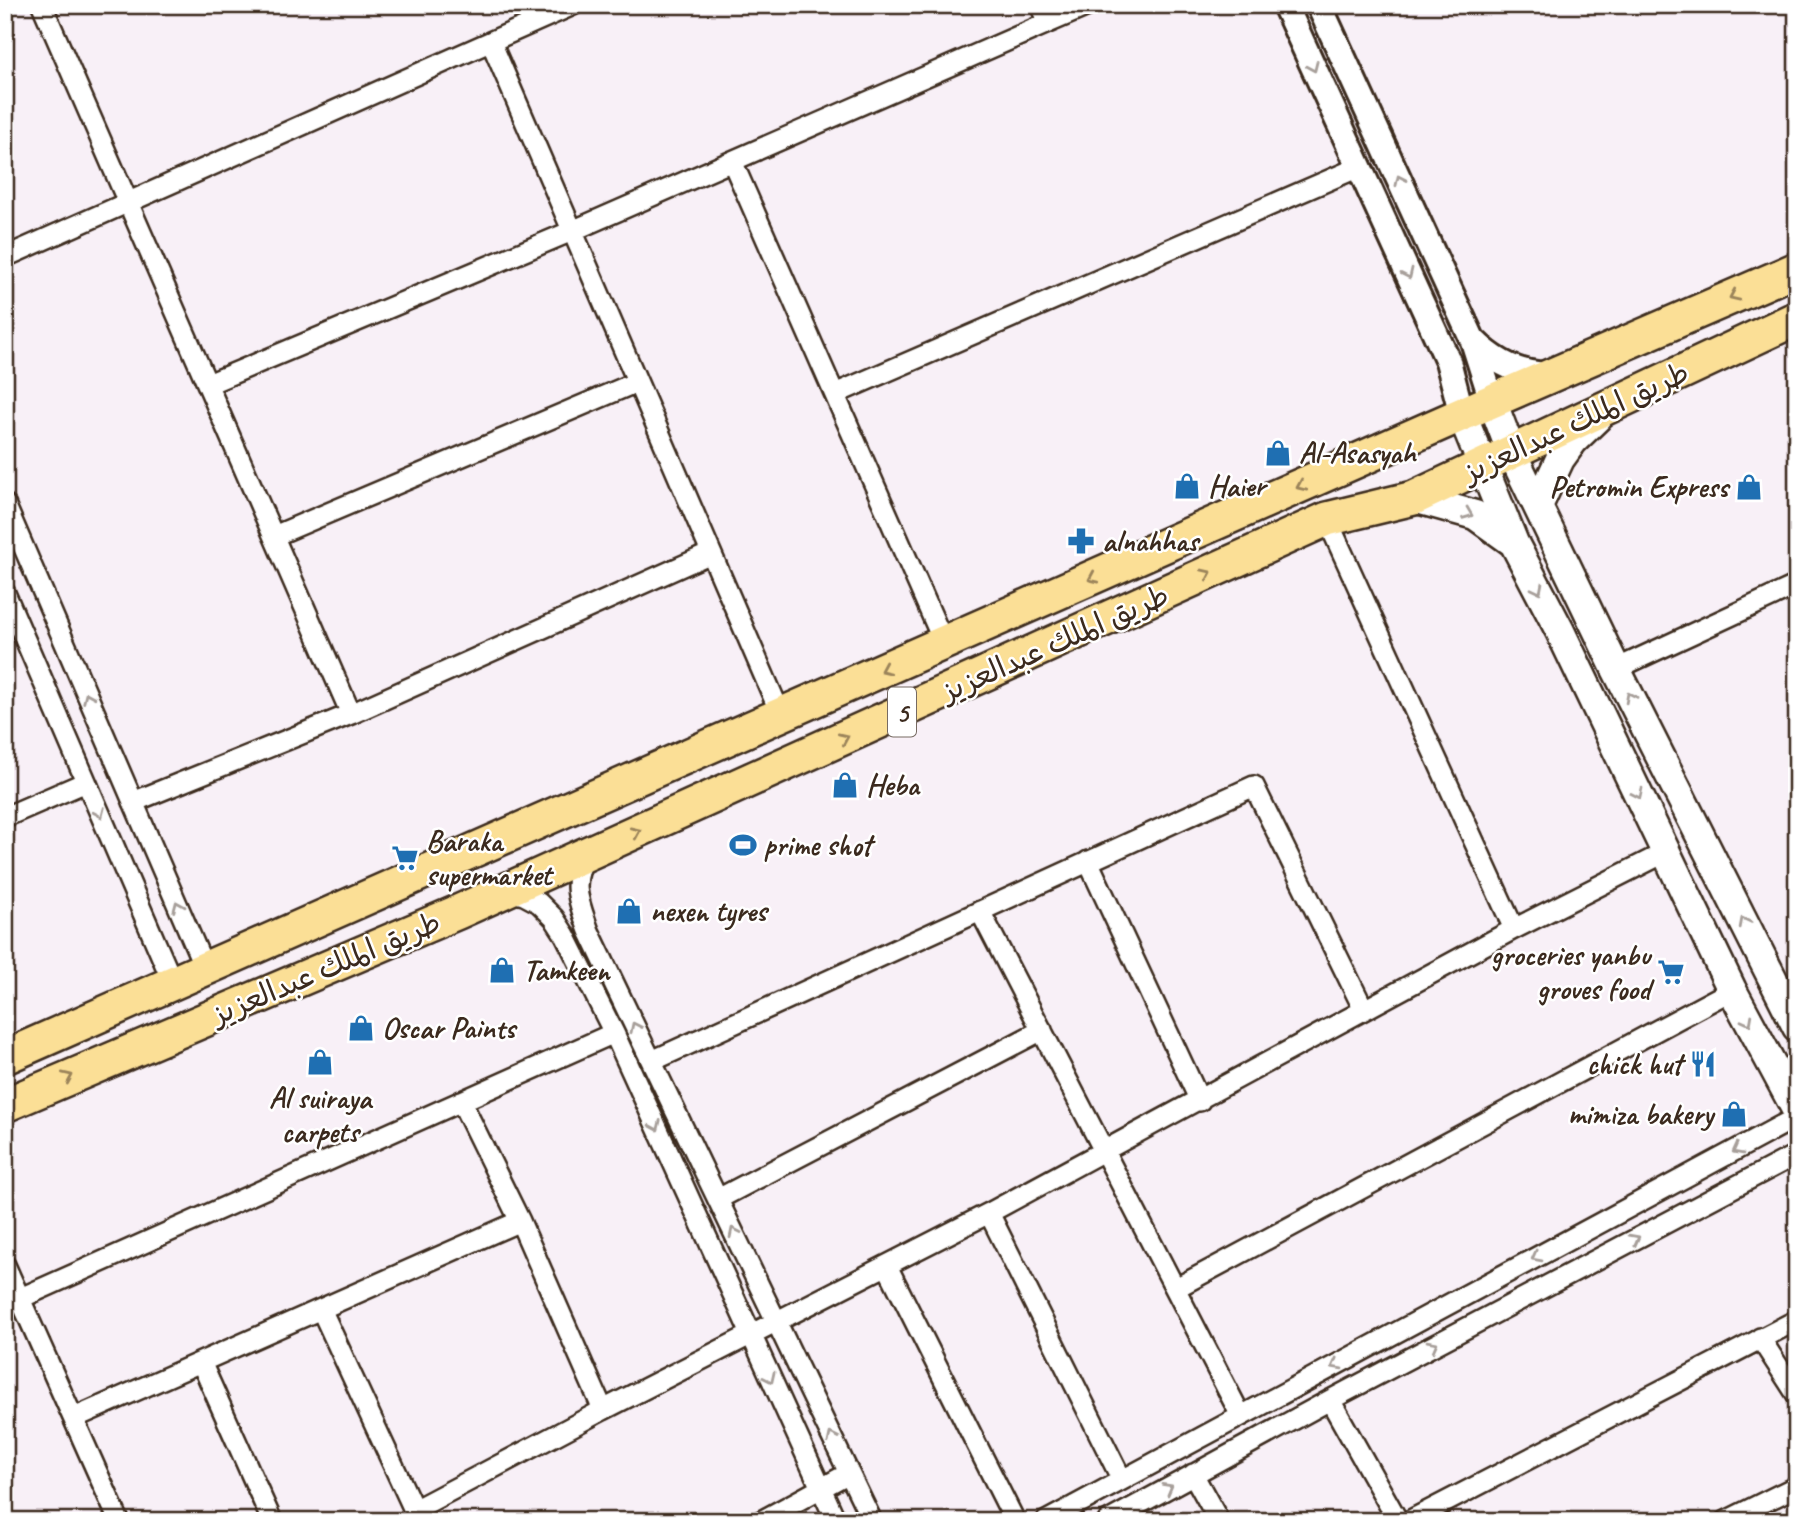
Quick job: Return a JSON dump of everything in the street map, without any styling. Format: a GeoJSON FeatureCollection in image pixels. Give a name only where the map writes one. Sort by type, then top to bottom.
{"type":"FeatureCollection","features":[{"type":"Feature","properties":{"kind":"highway","name":"طريق الملك عبدالعزيز"},"geometry":{"type":"LineString","coordinates":[[5,1057],[1797,269]]}},
{"type":"Feature","properties":{"kind":"highway","name":"طريق الملك عبدالعزيز"},"geometry":{"type":"LineString","coordinates":[[5,1105],[587,855],[1327,519],[1414,498],[1797,318]]}},
{"type":"Feature","properties":{"kind":"main road"},"geometry":{"type":"LineString","coordinates":[[1492,401],[1511,451],[1616,669],[1797,1027]]}},
{"type":"Feature","properties":{"kind":"main road"},"geometry":{"type":"LineString","coordinates":[[1538,506],[1560,459],[1573,441],[1607,408]]}},
{"type":"Feature","properties":{"kind":"main road"},"geometry":{"type":"LineString","coordinates":[[1462,415],[1514,543],[1560,631],[1732,990],[1797,1111]]}},
{"type":"Feature","properties":{"kind":"main road"},"geometry":{"type":"LineString","coordinates":[[1414,498],[1475,515],[1514,543]]}},
{"type":"Feature","properties":{"kind":"street"},"geometry":{"type":"LineString","coordinates":[[43,5],[351,714]]}},
{"type":"Feature","properties":{"kind":"street"},"geometry":{"type":"LineString","coordinates":[[5,257],[573,5]]}},
{"type":"Feature","properties":{"kind":"street"},"geometry":{"type":"LineString","coordinates":[[208,384],[732,161],[1044,14],[1090,5]]}},
{"type":"Feature","properties":{"kind":"street"},"geometry":{"type":"LineString","coordinates":[[1285,5],[1448,361],[1462,415]]}},
{"type":"Feature","properties":{"kind":"street"},"geometry":{"type":"LineString","coordinates":[[1319,5],[1474,341],[1492,401]]}},
{"type":"Feature","properties":{"kind":"street"},"geometry":{"type":"LineString","coordinates":[[491,42],[781,715]]}},
{"type":"Feature","properties":{"kind":"street"},"geometry":{"type":"LineString","coordinates":[[732,161],[944,643]]}},
{"type":"Feature","properties":{"kind":"street"},"geometry":{"type":"LineString","coordinates":[[835,394],[1359,167]]}},
{"type":"Feature","properties":{"kind":"street"},"geometry":{"type":"LineString","coordinates":[[1474,341],[1491,358],[1502,363],[1533,375],[1554,375]]}},
{"type":"Feature","properties":{"kind":"street"},"geometry":{"type":"LineString","coordinates":[[1422,433],[1438,418],[1447,400],[1450,385],[1448,361]]}},
{"type":"Feature","properties":{"kind":"street"},"geometry":{"type":"LineString","coordinates":[[274,536],[638,382]]}},
{"type":"Feature","properties":{"kind":"street"},"geometry":{"type":"LineString","coordinates":[[5,504],[205,969]]}},
{"type":"Feature","properties":{"kind":"street"},"geometry":{"type":"LineString","coordinates":[[1327,519],[1514,929]]}},
{"type":"Feature","properties":{"kind":"street"},"geometry":{"type":"LineString","coordinates":[[133,802],[351,714],[711,553]]}},
{"type":"Feature","properties":{"kind":"street"},"geometry":{"type":"LineString","coordinates":[[1616,669],[1797,585]]}},
{"type":"Feature","properties":{"kind":"street"},"geometry":{"type":"LineString","coordinates":[[5,593],[173,983]]}},
{"type":"Feature","properties":{"kind":"street"},"geometry":{"type":"LineString","coordinates":[[5,817],[86,782]]}},
{"type":"Feature","properties":{"kind":"street"},"geometry":{"type":"LineString","coordinates":[[652,1061],[1254,786],[1364,1010]]}},
{"type":"Feature","properties":{"kind":"street"},"geometry":{"type":"LineString","coordinates":[[321,1309],[416,1515],[603,1410],[989,1213],[1514,929],[1666,852]]}},
{"type":"Feature","properties":{"kind":"street"},"geometry":{"type":"LineString","coordinates":[[587,855],[580,865],[575,886],[584,916],[872,1521]]}},
{"type":"Feature","properties":{"kind":"street"},"geometry":{"type":"LineString","coordinates":[[1088,861],[1200,1101]]}},
{"type":"Feature","properties":{"kind":"street"},"geometry":{"type":"LineString","coordinates":[[506,890],[539,903],[559,926],[614,1033],[821,1488],[833,1520],[863,1502]]}},
{"type":"Feature","properties":{"kind":"street"},"geometry":{"type":"LineString","coordinates":[[980,911],[1241,1416]]}},
{"type":"Feature","properties":{"kind":"street"},"geometry":{"type":"LineString","coordinates":[[559,926],[584,916]]}},
{"type":"Feature","properties":{"kind":"street"},"geometry":{"type":"LineString","coordinates":[[1176,1288],[1732,990]]}},
{"type":"Feature","properties":{"kind":"street"},"geometry":{"type":"LineString","coordinates":[[718,1199],[1042,1030]]}},
{"type":"Feature","properties":{"kind":"street"},"geometry":{"type":"LineString","coordinates":[[13,1302],[614,1033]]}},
{"type":"Feature","properties":{"kind":"street"},"geometry":{"type":"LineString","coordinates":[[461,1101],[520,1221],[603,1410]]}},
{"type":"Feature","properties":{"kind":"street"},"geometry":{"type":"LineString","coordinates":[[1045,1521],[1797,1117]]}},
{"type":"Feature","properties":{"kind":"street"},"geometry":{"type":"LineString","coordinates":[[1108,1521],[1330,1400],[1797,1154]]}},
{"type":"Feature","properties":{"kind":"street"},"geometry":{"type":"LineString","coordinates":[[989,1213],[1122,1480]]}},
{"type":"Feature","properties":{"kind":"street"},"geometry":{"type":"LineString","coordinates":[[74,1418],[520,1221]]}},
{"type":"Feature","properties":{"kind":"street"},"geometry":{"type":"LineString","coordinates":[[5,1265],[13,1302],[74,1418],[119,1521]]}},
{"type":"Feature","properties":{"kind":"street"},"geometry":{"type":"LineString","coordinates":[[887,1266],[1015,1521]]}},
{"type":"Feature","properties":{"kind":"street"},"geometry":{"type":"LineString","coordinates":[[1409,1521],[1797,1320]]}},
{"type":"Feature","properties":{"kind":"street"},"geometry":{"type":"LineString","coordinates":[[1760,1338],[1797,1395]]}},
{"type":"Feature","properties":{"kind":"street"},"geometry":{"type":"LineString","coordinates":[[201,1362],[272,1521]]}},
{"type":"Feature","properties":{"kind":"street"},"geometry":{"type":"LineString","coordinates":[[1330,1400],[1398,1521]]}},
{"type":"Feature","properties":{"kind":"street"},"geometry":{"type":"LineString","coordinates":[[761,1521],[849,1473]]}},
{"type":"Feature","properties":{"kind":"street"},"geometry":{"type":"LineString","coordinates":[[1194,1474],[1219,1521]]}},
{"type":"Feature","properties":{"kind":"street"},"geometry":{"type":"LineString","coordinates":[[1726,1521],[1797,1486]]}},
{"type":"Feature","properties":{"kind":"place","name":"Al-Asasyah"},"geometry":{"type":"Point","coordinates":[1278,453]}},
{"type":"Feature","properties":{"kind":"place","name":"Haier"},"geometry":{"type":"Point","coordinates":[1187,486]}},
{"type":"Feature","properties":{"kind":"place","name":"Petromin Express"},"geometry":{"type":"Point","coordinates":[1749,487]}},
{"type":"Feature","properties":{"kind":"place","name":"alnahhas"},"geometry":{"type":"Point","coordinates":[1081,541]}},
{"type":"Feature","properties":{"kind":"place","name":"Heba"},"geometry":{"type":"Point","coordinates":[845,785]}},
{"type":"Feature","properties":{"kind":"place","name":"prime shot"},"geometry":{"type":"Point","coordinates":[743,845]}},
{"type":"Feature","properties":{"kind":"place","name":"Baraka supermarket"},"geometry":{"type":"Point","coordinates":[405,858]}},
{"type":"Feature","properties":{"kind":"place","name":"nexen tyres"},"geometry":{"type":"Point","coordinates":[629,911]}},
{"type":"Feature","properties":{"kind":"place","name":"Tamkeen"},"geometry":{"type":"Point","coordinates":[502,970]}},
{"type":"Feature","properties":{"kind":"place","name":"groceries yanbu groves food"},"geometry":{"type":"Point","coordinates":[1671,972]}},
{"type":"Feature","properties":{"kind":"place","name":"Oscar Paints"},"geometry":{"type":"Point","coordinates":[361,1028]}},
{"type":"Feature","properties":{"kind":"place","name":"Al suiraya carpets"},"geometry":{"type":"Point","coordinates":[320,1062]}},
{"type":"Feature","properties":{"kind":"place","name":"chick hut"},"geometry":{"type":"Point","coordinates":[1703,1064]}},
{"type":"Feature","properties":{"kind":"place","name":"mimiza bakery"},"geometry":{"type":"Point","coordinates":[1734,1114]}}]}
